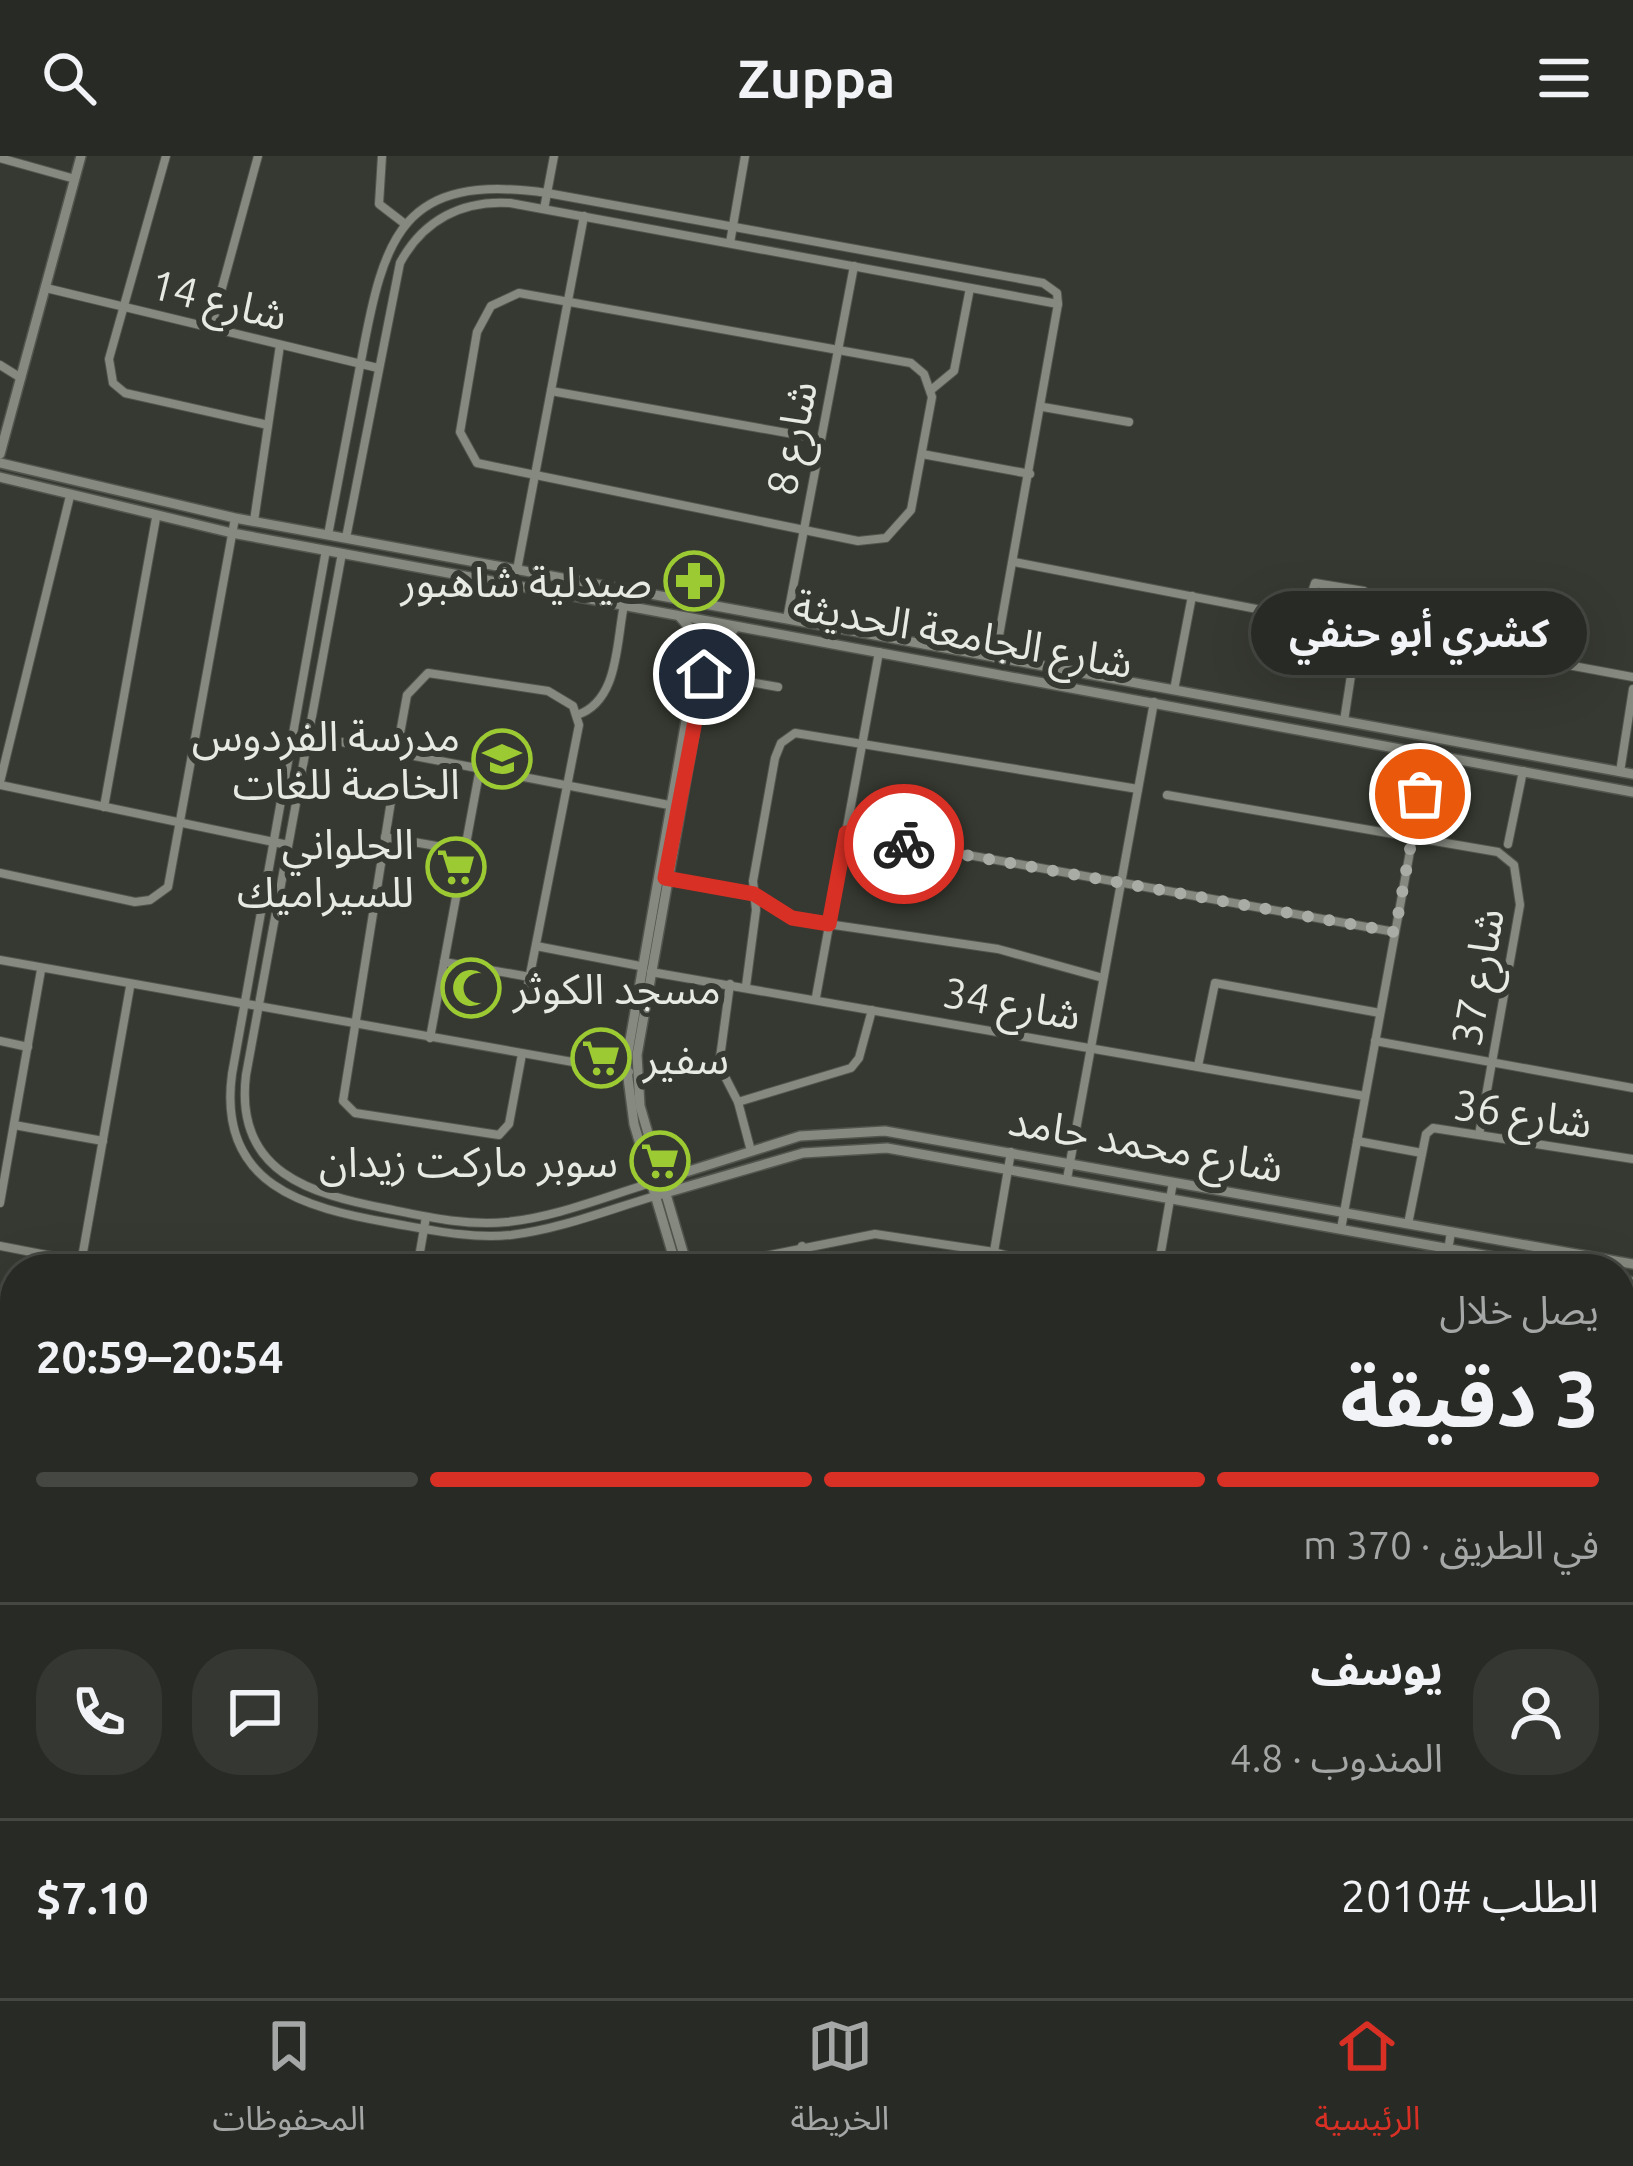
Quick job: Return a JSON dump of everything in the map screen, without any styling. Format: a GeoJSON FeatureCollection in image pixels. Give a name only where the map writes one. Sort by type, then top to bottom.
{"type":"FeatureCollection","features":[{"type":"Feature","properties":{"kind":"street"},"geometry":{"type":"LineString","coordinates":[[0,458],[81,156]]}},
{"type":"Feature","properties":{"kind":"street"},"geometry":{"type":"LineString","coordinates":[[166,156],[108,367],[118,389],[268,425]]}},
{"type":"Feature","properties":{"kind":"street"},"geometry":{"type":"LineString","coordinates":[[211,328],[258,156]]}},
{"type":"Feature","properties":{"kind":"street"},"geometry":{"type":"LineString","coordinates":[[382,156],[379,204],[406,224]]}},
{"type":"Feature","properties":{"kind":"street"},"geometry":{"type":"LineString","coordinates":[[544,209],[554,156]]}},
{"type":"Feature","properties":{"kind":"street"},"geometry":{"type":"LineString","coordinates":[[730,243],[745,156]]}},
{"type":"Feature","properties":{"kind":"street"},"geometry":{"type":"LineString","coordinates":[[0,158],[75,179]]}},
{"type":"Feature","properties":{"kind":"street"},"geometry":{"type":"LineString","coordinates":[[328,535],[377,273],[406,224],[428,206],[468,190],[547,194],[1043,283],[1057,293],[1058,304],[995,658]]}},
{"type":"Feature","properties":{"kind":"street"},"geometry":{"type":"LineString","coordinates":[[346,538],[400,263],[427,227],[480,203],[544,209],[1058,304]]}},
{"type":"Feature","properties":{"kind":"street"},"geometry":{"type":"LineString","coordinates":[[517,570],[584,216]]}},
{"type":"Feature","properties":{"kind":"street","name":"شارع 8"},"geometry":{"type":"LineString","coordinates":[[787,621],[854,266]]}},
{"type":"Feature","properties":{"kind":"street","name":"شارع 14"},"geometry":{"type":"LineString","coordinates":[[46,288],[378,368]]}},
{"type":"Feature","properties":{"kind":"street"},"geometry":{"type":"LineString","coordinates":[[931,390],[910,363],[508,295],[484,313],[476,332],[461,423],[465,449],[485,467],[868,542],[895,533],[911,510],[931,390],[954,371],[970,288]]}},
{"type":"Feature","properties":{"kind":"street"},"geometry":{"type":"LineString","coordinates":[[254,521],[280,345]]}},
{"type":"Feature","properties":{"kind":"street"},"geometry":{"type":"LineString","coordinates":[[0,365],[21,378]]}},
{"type":"Feature","properties":{"kind":"street"},"geometry":{"type":"LineString","coordinates":[[551,392],[821,439]]}},
{"type":"Feature","properties":{"kind":"street"},"geometry":{"type":"LineString","coordinates":[[1043,406],[1129,422]]}},
{"type":"Feature","properties":{"kind":"street"},"geometry":{"type":"LineString","coordinates":[[922,454],[1030,474]]}},
{"type":"Feature","properties":{"kind":"street","name":"شارع الجامعة الحديثة"},"geometry":{"type":"LineString","coordinates":[[0,458],[235,518],[1633,774]]}},
{"type":"Feature","properties":{"kind":"street","name":"شارع الجامعة الحديثة"},"geometry":{"type":"LineString","coordinates":[[0,477],[232,533],[1633,792]]}},
{"type":"Feature","properties":{"kind":"street"},"geometry":{"type":"LineString","coordinates":[[70,496],[0,783],[288,845]]}},
{"type":"Feature","properties":{"kind":"street"},"geometry":{"type":"LineString","coordinates":[[104,807],[156,518]]}},
{"type":"Feature","properties":{"kind":"street"},"geometry":{"type":"LineString","coordinates":[[0,873],[89,894],[150,900],[171,880],[235,518]]}},
{"type":"Feature","properties":{"kind":"street"},"geometry":{"type":"LineString","coordinates":[[326,550],[230,1093],[235,1130],[264,1178],[312,1208],[424,1229],[478,1236],[534,1231],[660,1194]]}},
{"type":"Feature","properties":{"kind":"street"},"geometry":{"type":"LineString","coordinates":[[342,553],[249,1058],[245,1108],[256,1140],[275,1168],[319,1195],[478,1223],[531,1219],[657,1181]]}},
{"type":"Feature","properties":{"kind":"street"},"geometry":{"type":"LineString","coordinates":[[1013,562],[1300,617],[1313,584],[1367,594],[1344,721]]}},
{"type":"Feature","properties":{"kind":"street"},"geometry":{"type":"LineString","coordinates":[[562,593],[566,579]]}},
{"type":"Feature","properties":{"kind":"street"},"geometry":{"type":"LineString","coordinates":[[1174,690],[1192,596]]}},
{"type":"Feature","properties":{"kind":"street"},"geometry":{"type":"LineString","coordinates":[[577,715],[596,709],[606,696],[624,605]]}},
{"type":"Feature","properties":{"kind":"street"},"geometry":{"type":"LineString","coordinates":[[674,1254],[657,1181],[631,1111],[631,1072],[669,805],[698,652],[694,633],[675,615]]}},
{"type":"Feature","properties":{"kind":"street"},"geometry":{"type":"LineString","coordinates":[[1362,627],[1633,677]]}},
{"type":"Feature","properties":{"kind":"street"},"geometry":{"type":"LineString","coordinates":[[645,969],[704,674],[715,640],[727,631],[749,629]]}},
{"type":"Feature","properties":{"kind":"street"},"geometry":{"type":"LineString","coordinates":[[913,658],[916,644]]}},
{"type":"Feature","properties":{"kind":"street"},"geometry":{"type":"LineString","coordinates":[[816,997],[880,652]]}},
{"type":"Feature","properties":{"kind":"street"},"geometry":{"type":"LineString","coordinates":[[397,750],[410,688],[436,671],[558,694],[577,715],[568,785],[525,1000]]}},
{"type":"Feature","properties":{"kind":"street"},"geometry":{"type":"LineString","coordinates":[[704,674],[778,687]]}},
{"type":"Feature","properties":{"kind":"street"},"geometry":{"type":"LineString","coordinates":[[1620,772],[1633,689]]}},
{"type":"Feature","properties":{"kind":"street"},"geometry":{"type":"LineString","coordinates":[[1067,1179],[1154,700]]}},
{"type":"Feature","properties":{"kind":"street"},"geometry":{"type":"LineString","coordinates":[[1307,730],[1310,715]]}},
{"type":"Feature","properties":{"kind":"street"},"geometry":{"type":"LineString","coordinates":[[746,986],[754,894],[781,742],[803,731],[1138,789]]}},
{"type":"Feature","properties":{"kind":"street"},"geometry":{"type":"LineString","coordinates":[[293,733],[669,805]]}},
{"type":"Feature","properties":{"kind":"street"},"geometry":{"type":"LineString","coordinates":[[1341,1228],[1428,753]]}},
{"type":"Feature","properties":{"kind":"street"},"geometry":{"type":"LineString","coordinates":[[430,1037],[481,767]]}},
{"type":"Feature","properties":{"kind":"street"},"geometry":{"type":"LineString","coordinates":[[1508,844],[1523,771]]}},
{"type":"Feature","properties":{"kind":"street"},"geometry":{"type":"LineString","coordinates":[[392,795],[343,1101],[350,1110],[377,1117],[500,1135],[509,1124],[522,1054]]}},
{"type":"Feature","properties":{"kind":"street"},"geometry":{"type":"LineString","coordinates":[[1167,795],[1413,836]]}},
{"type":"Feature","properties":{"kind":"street"},"geometry":{"type":"LineString","coordinates":[[846,833],[1395,932]]}},
{"type":"Feature","properties":{"kind":"street","name":"شارع 37"},"geometry":{"type":"LineString","coordinates":[[1413,836],[1498,853],[1519,874],[1520,905],[1479,1136]]}},
{"type":"Feature","properties":{"kind":"street"},"geometry":{"type":"LineString","coordinates":[[386,837],[465,851]]}},
{"type":"Feature","properties":{"kind":"street"},"geometry":{"type":"LineString","coordinates":[[665,878],[754,894],[792,918],[998,949],[1103,978]]}},
{"type":"Feature","properties":{"kind":"street","name":"شارع 34"},"geometry":{"type":"LineString","coordinates":[[536,946],[1365,1096]]}},
{"type":"Feature","properties":{"kind":"street"},"geometry":{"type":"LineString","coordinates":[[0,960],[130,987],[631,1072]]}},
{"type":"Feature","properties":{"kind":"street"},"geometry":{"type":"LineString","coordinates":[[444,962],[530,977]]}},
{"type":"Feature","properties":{"kind":"street"},"geometry":{"type":"LineString","coordinates":[[0,1203],[41,970]]}},
{"type":"Feature","properties":{"kind":"street"},"geometry":{"type":"LineString","coordinates":[[730,984],[719,1058],[738,1102],[751,1151]]}},
{"type":"Feature","properties":{"kind":"street"},"geometry":{"type":"LineString","coordinates":[[1198,1066],[1214,984],[1380,1013]]}},
{"type":"Feature","properties":{"kind":"street"},"geometry":{"type":"LineString","coordinates":[[83,1254],[130,987]]}},
{"type":"Feature","properties":{"kind":"street"},"geometry":{"type":"LineString","coordinates":[[738,1102],[851,1068],[872,1010]]}},
{"type":"Feature","properties":{"kind":"street"},"geometry":{"type":"LineString","coordinates":[[0,1041],[28,1047]]}},
{"type":"Feature","properties":{"kind":"street"},"geometry":{"type":"LineString","coordinates":[[1375,1041],[1633,1088]]}},
{"type":"Feature","properties":{"kind":"street"},"geometry":{"type":"LineString","coordinates":[[236,1055],[249,1058]]}},
{"type":"Feature","properties":{"kind":"street"},"geometry":{"type":"LineString","coordinates":[[14,1125],[103,1141]]}},
{"type":"Feature","properties":{"kind":"street","name":"شارع محمد حامد"},"geometry":{"type":"LineString","coordinates":[[657,1181],[800,1136],[864,1130],[921,1134],[1576,1254]]}},
{"type":"Feature","properties":{"kind":"street","name":"شارع 36"},"geometry":{"type":"LineString","coordinates":[[1408,1224],[1430,1130],[1633,1159]]}},
{"type":"Feature","properties":{"kind":"street"},"geometry":{"type":"LineString","coordinates":[[1357,1142],[1422,1153]]}},
{"type":"Feature","properties":{"kind":"street","name":"شارع محمد حامد"},"geometry":{"type":"LineString","coordinates":[[660,1194],[836,1148],[904,1150],[1481,1254]]}},
{"type":"Feature","properties":{"kind":"street"},"geometry":{"type":"LineString","coordinates":[[994,1252],[1011,1152]]}},
{"type":"Feature","properties":{"kind":"street"},"geometry":{"type":"LineString","coordinates":[[1161,1254],[1174,1182]]}},
{"type":"Feature","properties":{"kind":"street"},"geometry":{"type":"LineString","coordinates":[[660,1194],[682,1254]]}},
{"type":"Feature","properties":{"kind":"street"},"geometry":{"type":"LineString","coordinates":[[420,1254],[427,1217]]}},
{"type":"Feature","properties":{"kind":"street"},"geometry":{"type":"LineString","coordinates":[[531,1219],[534,1231]]}},
{"type":"Feature","properties":{"kind":"street"},"geometry":{"type":"LineString","coordinates":[[1448,1254],[1451,1232]]}},
{"type":"Feature","properties":{"kind":"street"},"geometry":{"type":"LineString","coordinates":[[769,1254],[875,1234],[1001,1254]]}},
{"type":"Feature","properties":{"kind":"street"},"geometry":{"type":"LineString","coordinates":[[0,1246],[32,1254]]}},
{"type":"Feature","properties":{"kind":"street"},"geometry":{"type":"LineString","coordinates":[[802,1246],[804,1254]]}},
{"type":"Feature","properties":{"kind":"way so far"},"geometry":{"type":"LineString","coordinates":[[904,844],[1395,932],[1420,794]]}},
{"type":"Feature","properties":{"kind":"place","name":"صيدلية شاهبور"},"geometry":{"type":"Point","coordinates":[694,581]}},
{"type":"Feature","properties":{"kind":"place","name":"مدرسة الفردوس الخاصة للغات"},"geometry":{"type":"Point","coordinates":[502,759]}},
{"type":"Feature","properties":{"kind":"place","name":"كشري أبو حنفي"},"geometry":{"type":"Point","coordinates":[1420,794]}},
{"type":"Feature","properties":{"kind":"place","name":"الحلواني للسيراميك"},"geometry":{"type":"Point","coordinates":[456,867]}},
{"type":"Feature","properties":{"kind":"place","name":"مسجد الكوثر"},"geometry":{"type":"Point","coordinates":[471,988]}},
{"type":"Feature","properties":{"kind":"place","name":"سفير"},"geometry":{"type":"Point","coordinates":[601,1058]}},
{"type":"Feature","properties":{"kind":"place","name":"سوبر ماركت زيدان"},"geometry":{"type":"Point","coordinates":[660,1161]}},
{"type":"Feature","properties":{"kind":"route"},"geometry":{"type":"LineString","coordinates":[[704,674],[665,878],[754,894],[792,918],[829,924],[846,833],[904,844]]}}]}
